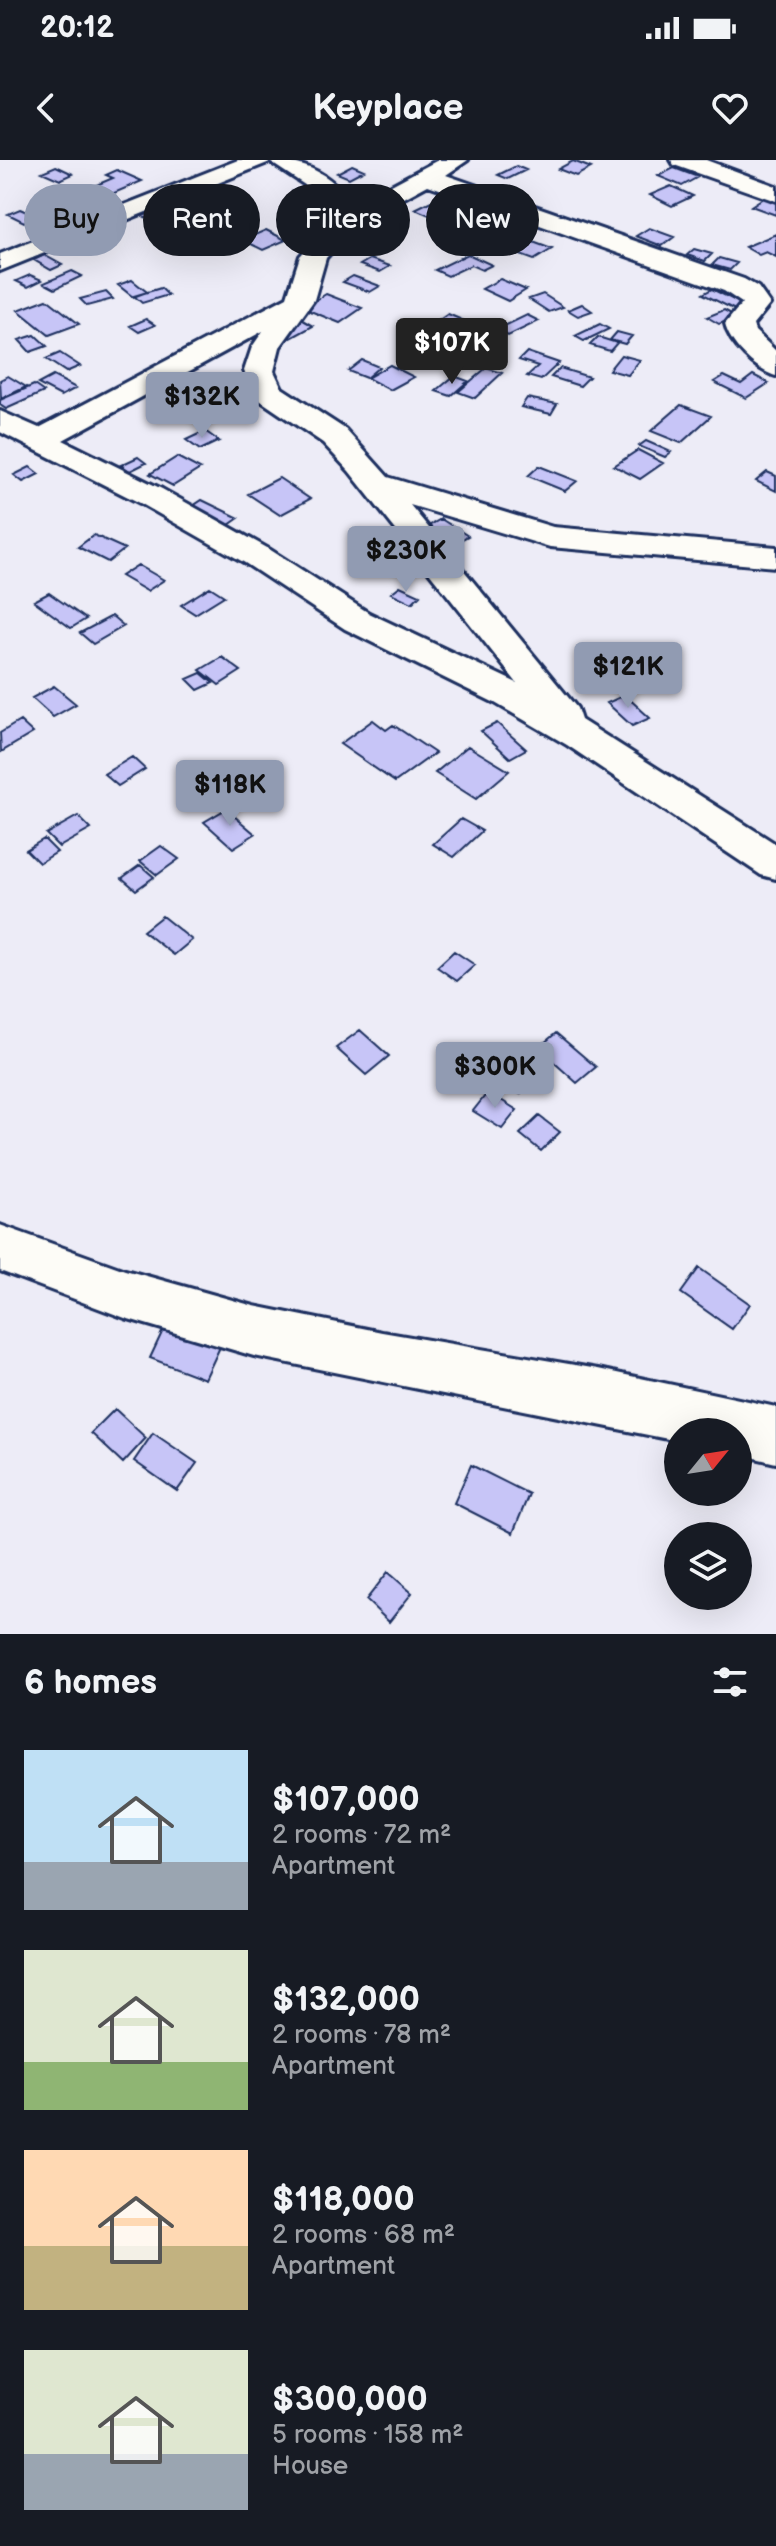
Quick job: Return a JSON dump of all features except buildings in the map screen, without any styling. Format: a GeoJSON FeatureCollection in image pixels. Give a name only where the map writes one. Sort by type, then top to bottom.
{"type":"FeatureCollection","features":[{"type":"Feature","properties":{"kind":"street"},"geometry":{"type":"LineString","coordinates":[[0,263],[259,160]]}},
{"type":"Feature","properties":{"kind":"street"},"geometry":{"type":"LineString","coordinates":[[281,160],[323,184]]}},
{"type":"Feature","properties":{"kind":"street"},"geometry":{"type":"LineString","coordinates":[[410,184],[456,160]]}},
{"type":"Feature","properties":{"kind":"street"},"geometry":{"type":"LineString","coordinates":[[683,160],[776,194]]}},
{"type":"Feature","properties":{"kind":"street"},"geometry":{"type":"LineString","coordinates":[[425,176],[734,285],[748,293],[756,304],[739,324],[741,334],[776,367]]}},
{"type":"Feature","properties":{"kind":"street"},"geometry":{"type":"LineString","coordinates":[[313,256],[300,300],[266,347],[259,371],[269,393],[334,436],[580,736]]}},
{"type":"Feature","properties":{"kind":"street"},"geometry":{"type":"LineString","coordinates":[[41,439],[300,300]]}},
{"type":"Feature","properties":{"kind":"street"},"geometry":{"type":"LineString","coordinates":[[0,420],[257,556],[357,621],[508,694],[580,736],[776,864]]}},
{"type":"Feature","properties":{"kind":"street"},"geometry":{"type":"LineString","coordinates":[[376,484],[550,537],[776,557]]}},
{"type":"Feature","properties":{"kind":"street"},"geometry":{"type":"LineString","coordinates":[[0,1248],[125,1294],[254,1331],[382,1358],[598,1396],[776,1435]]}}]}
